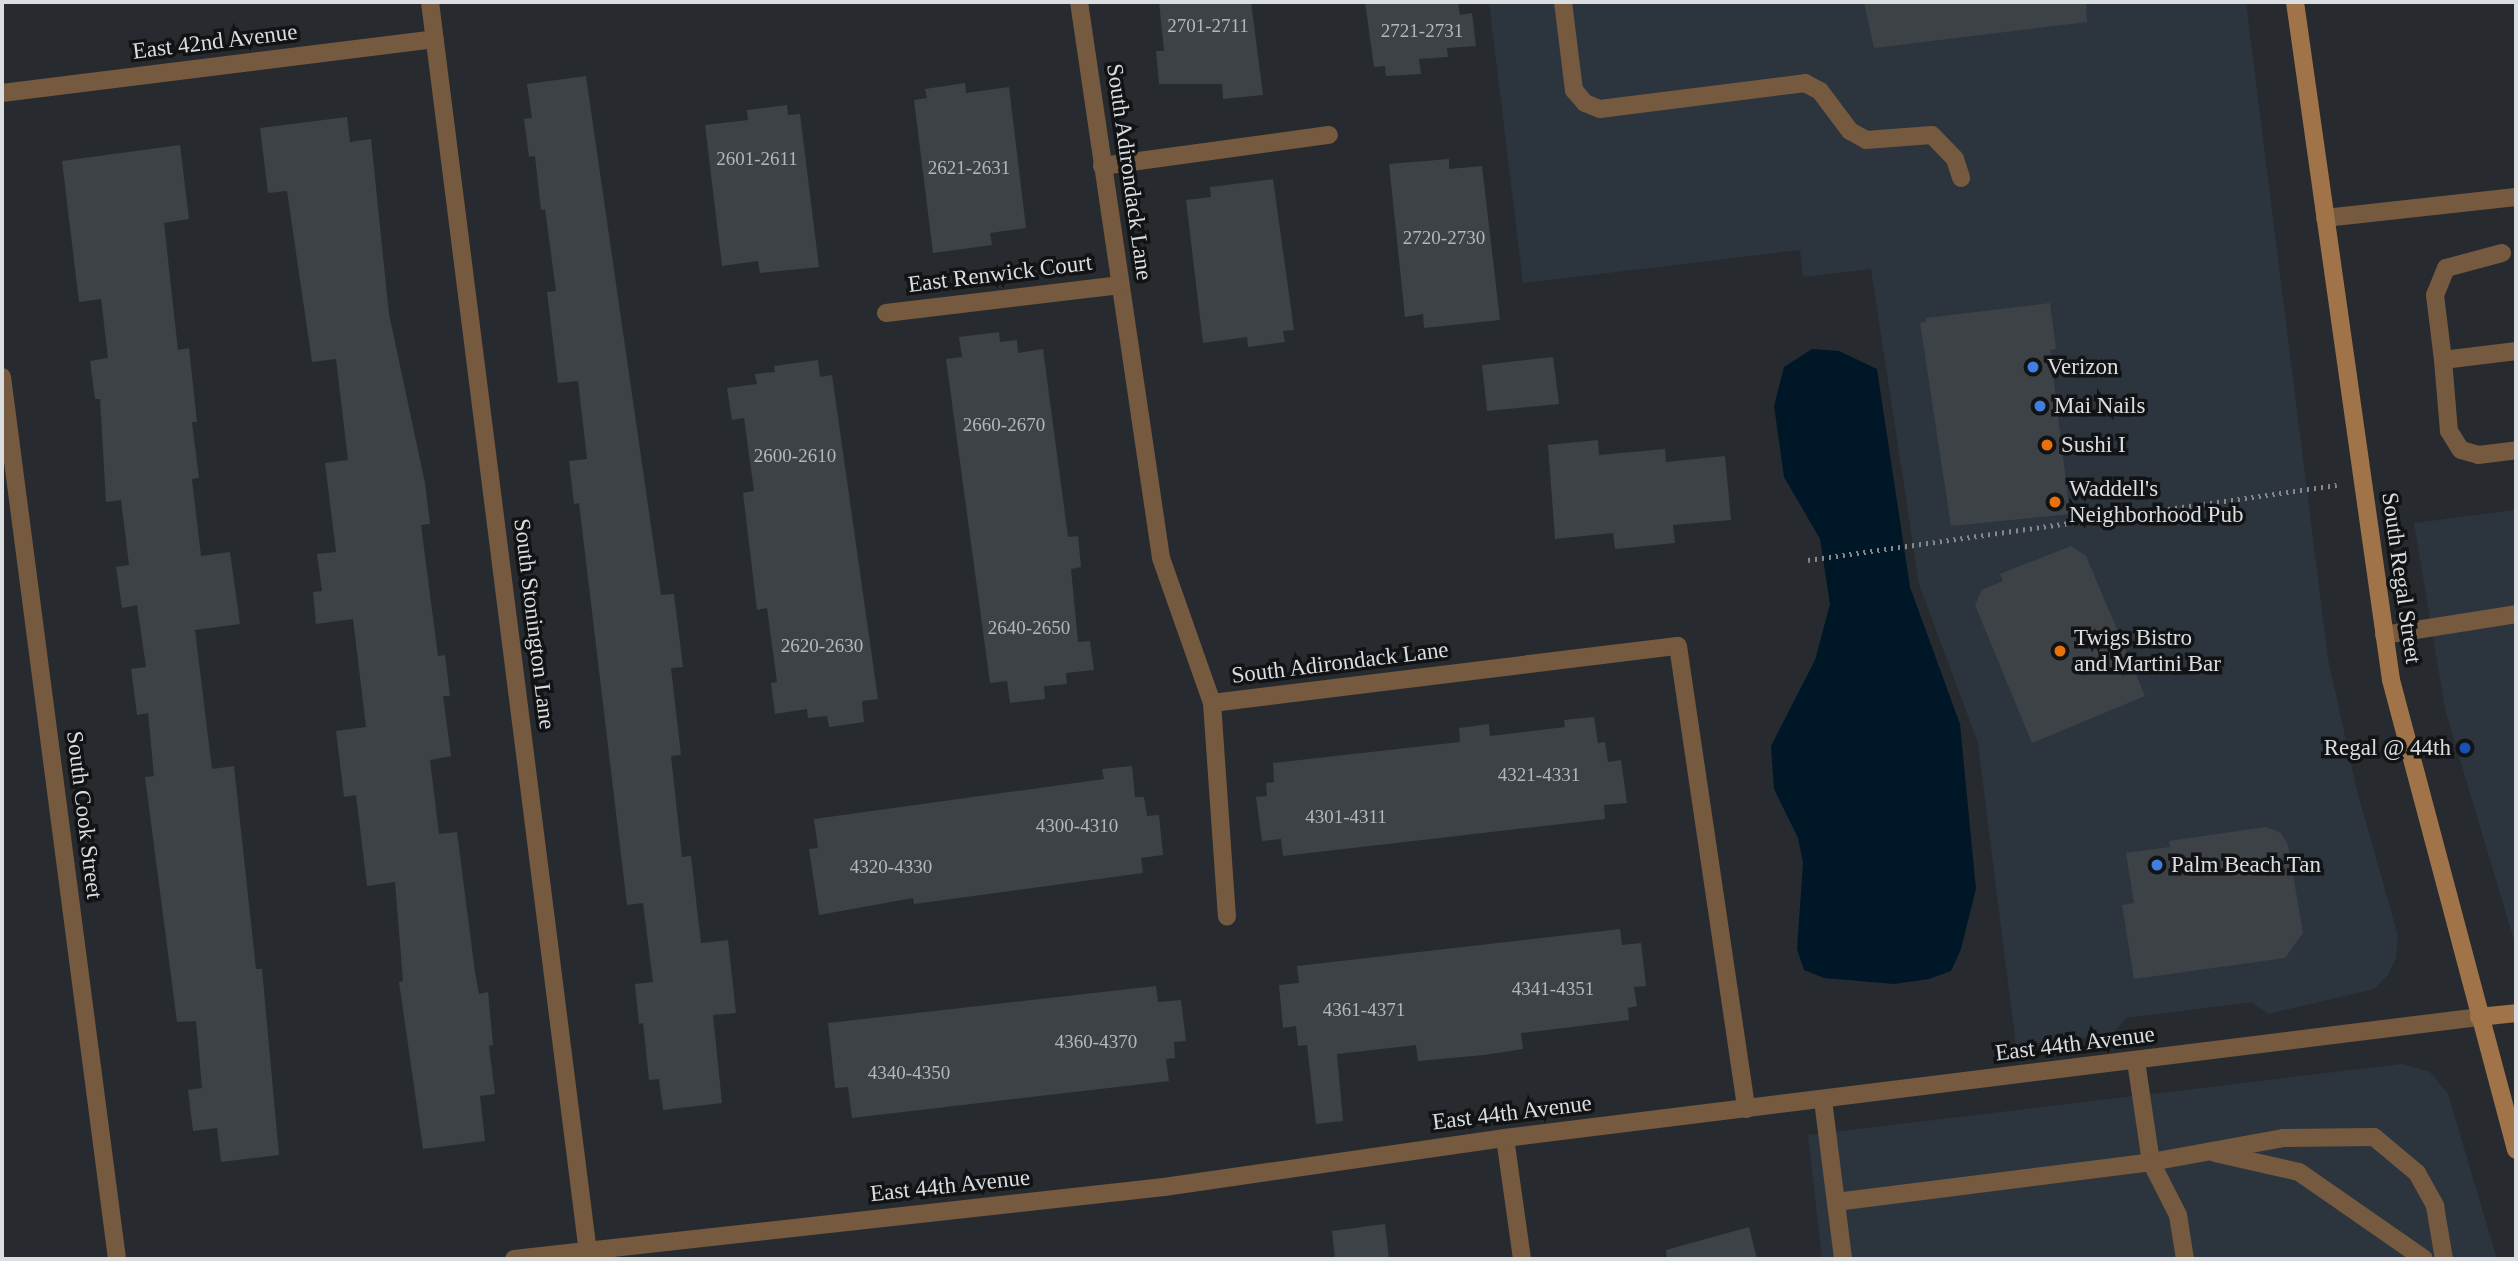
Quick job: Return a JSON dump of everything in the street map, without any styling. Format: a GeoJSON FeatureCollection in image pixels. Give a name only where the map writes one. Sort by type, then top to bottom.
{"type":"FeatureCollection","features":[{"type":"Feature","properties":{"kind":"main road","name":"South Regal Street"},"geometry":{"type":"LineString","coordinates":[[2295,2],[2391,680],[2516,1150]]}},
{"type":"Feature","properties":{"kind":"main road","name":"East 44th Avenue"},"geometry":{"type":"LineString","coordinates":[[2479,1017],[2516,1013]]}},
{"type":"Feature","properties":{"kind":"street","name":"South Stonington Lane"},"geometry":{"type":"LineString","coordinates":[[430,2],[588,1251]]}},
{"type":"Feature","properties":{"kind":"street","name":"South Adirondack Lane"},"geometry":{"type":"LineString","coordinates":[[1079,2],[1161,558],[1212,703],[1678,646],[1746,1109]]}},
{"type":"Feature","properties":{"kind":"street"},"geometry":{"type":"LineString","coordinates":[[1563,2],[1574,90],[1600,109],[1805,83],[1820,91],[1850,131],[1866,140],[1932,135],[1955,159],[1961,178]]}},
{"type":"Feature","properties":{"kind":"street","name":"East 42nd Avenue"},"geometry":{"type":"LineString","coordinates":[[2,93],[435,39]]}},
{"type":"Feature","properties":{"kind":"street"},"geometry":{"type":"LineString","coordinates":[[1102,166],[1329,135]]}},
{"type":"Feature","properties":{"kind":"street"},"geometry":{"type":"LineString","coordinates":[[2325,218],[2516,197]]}},
{"type":"Feature","properties":{"kind":"street"},"geometry":{"type":"LineString","coordinates":[[2502,253],[2446,268],[2435,295],[2449,432],[2460,450],[2478,455],[2516,450]]}},
{"type":"Feature","properties":{"kind":"street","name":"East Renwick Court"},"geometry":{"type":"LineString","coordinates":[[886,313],[1121,285]]}},
{"type":"Feature","properties":{"kind":"street"},"geometry":{"type":"LineString","coordinates":[[2443,360],[2516,351]]}},
{"type":"Feature","properties":{"kind":"street","name":"South Cook Street"},"geometry":{"type":"LineString","coordinates":[[2,377],[117,1259]]}},
{"type":"Feature","properties":{"kind":"street"},"geometry":{"type":"LineString","coordinates":[[2384,635],[2516,616]]}},
{"type":"Feature","properties":{"kind":"street"},"geometry":{"type":"LineString","coordinates":[[1212,703],[1227,916]]}},
{"type":"Feature","properties":{"kind":"street","name":"East 44th Avenue"},"geometry":{"type":"LineString","coordinates":[[514,1259],[1164,1186],[1505,1138],[2479,1017]]}},
{"type":"Feature","properties":{"kind":"street"},"geometry":{"type":"LineString","coordinates":[[2136,1061],[2151,1162],[2178,1215],[2185,1259]]}},
{"type":"Feature","properties":{"kind":"street"},"geometry":{"type":"LineString","coordinates":[[1823,1100],[1843,1259]]}},
{"type":"Feature","properties":{"kind":"street"},"geometry":{"type":"LineString","coordinates":[[1836,1202],[2151,1162],[2283,1138],[2374,1137],[2417,1173],[2435,1206],[2444,1259]]}},
{"type":"Feature","properties":{"kind":"street"},"geometry":{"type":"LineString","coordinates":[[1505,1138],[1522,1259]]}},
{"type":"Feature","properties":{"kind":"street"},"geometry":{"type":"LineString","coordinates":[[2206,1152],[2299,1172],[2424,1259]]}},
{"type":"Feature","properties":{"kind":"path"},"geometry":{"type":"LineString","coordinates":[[1808,559],[1924,547],[2362,481]]}},
{"type":"Feature","properties":{"kind":"shaded area"},"geometry":{"type":"Polygon","coordinates":[[[1489,2],[2246,2],[2328,659],[2357,791],[2398,936],[2396,958],[2388,975],[2374,989],[2268,1014],[2252,1002],[2126,1018],[2112,1034],[2016,1046],[1978,743],[1919,584],[1871,269],[1803,277],[1800,250],[1523,283],[1489,2]]]}},
{"type":"Feature","properties":{"kind":"shaded area"},"geometry":{"type":"Polygon","coordinates":[[[2516,510],[2516,947],[2445,709],[2414,523],[2516,510]]]}},
{"type":"Feature","properties":{"kind":"shaded area"},"geometry":{"type":"Polygon","coordinates":[[[2402,1064],[2430,1072],[2448,1094],[2497,1259],[1822,1259],[1808,1135],[2402,1064]]]}},
{"type":"Feature","properties":{"kind":"water"},"geometry":{"type":"Polygon","coordinates":[[[1812,349],[1839,351],[1877,369],[1910,587],[1960,724],[1976,889],[1961,949],[1951,971],[1929,979],[1894,984],[1824,978],[1804,970],[1797,949],[1803,863],[1798,838],[1774,789],[1771,746],[1815,660],[1830,604],[1820,539],[1784,477],[1774,406],[1784,367],[1812,349]]]}},
{"type":"Feature","properties":{"kind":"building"},"geometry":{"type":"Polygon","coordinates":[[[1159,2],[1251,2],[1263,95],[1223,99],[1222,84],[1159,84],[1156,51],[1164,51],[1159,2]]]}},
{"type":"Feature","properties":{"kind":"building"},"geometry":{"type":"Polygon","coordinates":[[[1365,2],[1458,2],[1460,15],[1472,13],[1476,46],[1447,48],[1448,57],[1419,59],[1421,74],[1386,76],[1385,66],[1374,67],[1365,2]]]}},
{"type":"Feature","properties":{"kind":"building"},"geometry":{"type":"Polygon","coordinates":[[[1864,2],[2086,2],[2087,22],[1874,48],[1864,2]]]}},
{"type":"Feature","properties":{"kind":"building"},"geometry":{"type":"Polygon","coordinates":[[[586,76],[661,595],[674,594],[683,667],[671,668],[681,755],[671,756],[682,857],[691,856],[701,943],[728,940],[736,1013],[713,1015],[722,1103],[663,1110],[659,1079],[649,1080],[643,1023],[639,1024],[635,984],[653,982],[643,903],[627,905],[579,503],[574,504],[569,461],[587,459],[578,381],[558,383],[547,292],[556,291],[545,209],[541,210],[535,156],[529,157],[524,119],[532,118],[527,84],[586,76]]]}},
{"type":"Feature","properties":{"kind":"building"},"geometry":{"type":"Polygon","coordinates":[[[965,83],[966,93],[1009,87],[1026,228],[990,233],[992,245],[933,253],[914,100],[927,98],[925,89],[965,83]]]}},
{"type":"Feature","properties":{"kind":"building"},"geometry":{"type":"Polygon","coordinates":[[[787,105],[788,115],[800,114],[819,267],[760,273],[758,261],[722,266],[705,125],[748,120],[747,110],[787,105]]]}},
{"type":"Feature","properties":{"kind":"building"},"geometry":{"type":"Polygon","coordinates":[[[347,117],[350,142],[371,139],[389,314],[425,483],[430,524],[421,525],[438,656],[445,655],[450,696],[443,696],[451,756],[430,760],[439,834],[457,832],[475,972],[479,994],[488,992],[493,1045],[489,1046],[495,1094],[480,1096],[485,1141],[423,1149],[399,982],[403,981],[395,882],[367,886],[356,795],[344,797],[336,731],[366,727],[353,619],[316,624],[313,592],[322,591],[317,554],[336,552],[325,463],[348,460],[336,359],[312,362],[287,191],[268,193],[260,128],[347,117]]]}},
{"type":"Feature","properties":{"kind":"building"},"geometry":{"type":"Polygon","coordinates":[[[180,145],[189,219],[164,223],[178,350],[189,348],[197,422],[192,422],[199,478],[192,479],[201,556],[230,552],[240,624],[195,630],[212,769],[234,766],[256,969],[262,969],[279,1155],[221,1162],[217,1128],[193,1131],[188,1090],[202,1088],[196,1021],[177,1022],[145,777],[154,776],[148,713],[137,715],[131,669],[146,667],[137,605],[122,608],[116,567],[129,565],[121,500],[106,502],[100,399],[95,399],[90,361],[108,358],[101,299],[79,302],[62,161],[180,145]]]}},
{"type":"Feature","properties":{"kind":"building"},"geometry":{"type":"Polygon","coordinates":[[[1449,159],[1449,169],[1482,166],[1500,320],[1424,328],[1423,314],[1405,317],[1389,164],[1449,159]]]}},
{"type":"Feature","properties":{"kind":"building"},"geometry":{"type":"Polygon","coordinates":[[[1273,179],[1294,330],[1283,331],[1285,342],[1248,347],[1247,337],[1203,343],[1186,200],[1211,197],[1210,187],[1273,179]]]}},
{"type":"Feature","properties":{"kind":"building"},"geometry":{"type":"Polygon","coordinates":[[[2050,303],[2056,349],[2050,350],[2070,514],[1951,526],[1920,323],[1926,322],[1926,318],[2050,303]]]}},
{"type":"Feature","properties":{"kind":"building"},"geometry":{"type":"Polygon","coordinates":[[[999,332],[1000,342],[1017,340],[1018,353],[1043,349],[1068,537],[1078,536],[1081,567],[1071,569],[1078,642],[1090,641],[1094,670],[1066,673],[1067,684],[1044,686],[1045,699],[1010,703],[1007,681],[990,683],[946,359],[962,357],[959,337],[999,332]]]}},
{"type":"Feature","properties":{"kind":"building"},"geometry":{"type":"Polygon","coordinates":[[[1553,357],[1559,404],[1487,411],[1482,365],[1553,357]]]}},
{"type":"Feature","properties":{"kind":"building"},"geometry":{"type":"Polygon","coordinates":[[[818,360],[820,377],[832,375],[878,699],[862,701],[864,722],[829,727],[827,716],[808,718],[807,709],[775,714],[771,683],[777,682],[767,608],[757,610],[743,493],[754,491],[744,418],[732,420],[727,388],[757,384],[755,374],[775,372],[774,366],[818,360]]]}},
{"type":"Feature","properties":{"kind":"building"},"geometry":{"type":"Polygon","coordinates":[[[1598,440],[1599,455],[1665,449],[1666,462],[1725,456],[1731,520],[1673,525],[1675,543],[1615,549],[1613,533],[1555,539],[1548,445],[1598,440]]]}},
{"type":"Feature","properties":{"kind":"building","name":"Twigs Bistro and Martini Bar"},"geometry":{"type":"Polygon","coordinates":[[[2071,546],[2086,556],[2145,696],[2032,743],[1975,605],[1982,590],[2003,581],[2000,574],[2071,546]]]}},
{"type":"Feature","properties":{"kind":"building"},"geometry":{"type":"Polygon","coordinates":[[[1594,717],[1598,743],[1605,742],[1608,762],[1621,760],[1627,803],[1604,805],[1605,819],[1283,856],[1281,839],[1262,841],[1256,797],[1267,796],[1266,783],[1274,782],[1273,763],[1460,742],[1459,728],[1489,724],[1490,736],[1565,727],[1564,720],[1594,717]]]}},
{"type":"Feature","properties":{"kind":"building"},"geometry":{"type":"Polygon","coordinates":[[[1132,766],[1135,797],[1144,797],[1147,816],[1159,815],[1163,855],[1141,858],[1143,873],[914,904],[913,898],[819,915],[809,849],[818,848],[814,819],[1104,779],[1102,769],[1132,766]]]}},
{"type":"Feature","properties":{"kind":"building"},"geometry":{"type":"Polygon","coordinates":[[[2266,827],[2281,833],[2288,845],[2303,933],[2285,958],[2134,979],[2122,905],[2134,903],[2126,853],[2170,847],[2169,841],[2266,827]]]}},
{"type":"Feature","properties":{"kind":"building"},"geometry":{"type":"Polygon","coordinates":[[[1620,929],[1622,945],[1641,943],[1646,986],[1634,987],[1637,1006],[1628,1008],[1629,1020],[1521,1033],[1523,1049],[1484,1055],[1418,1061],[1416,1045],[1337,1054],[1343,1121],[1316,1124],[1307,1045],[1298,1046],[1296,1026],[1283,1028],[1279,985],[1299,983],[1297,966],[1620,929]]]}},
{"type":"Feature","properties":{"kind":"building"},"geometry":{"type":"Polygon","coordinates":[[[1156,986],[1158,1002],[1181,1000],[1186,1041],[1174,1042],[1175,1058],[1166,1059],[1169,1081],[852,1118],[848,1087],[835,1088],[828,1023],[1156,986]]]}},
{"type":"Feature","properties":{"kind":"building"},"geometry":{"type":"Polygon","coordinates":[[[1385,1224],[1389,1259],[1335,1259],[1332,1231],[1385,1224]]]}},
{"type":"Feature","properties":{"kind":"building"},"geometry":{"type":"Polygon","coordinates":[[[1749,1227],[1757,1259],[1667,1259],[1666,1250],[1749,1227]]]}},
{"type":"Feature","properties":{"kind":"place","name":"Verizon"},"geometry":{"type":"Point","coordinates":[2033,367]}},
{"type":"Feature","properties":{"kind":"place","name":"Mai Nails"},"geometry":{"type":"Point","coordinates":[2040,406]}},
{"type":"Feature","properties":{"kind":"place","name":"Sushi I"},"geometry":{"type":"Point","coordinates":[2047,445]}},
{"type":"Feature","properties":{"kind":"place","name":"Waddell's Neighborhood Pub"},"geometry":{"type":"Point","coordinates":[2055,502]}},
{"type":"Feature","properties":{"kind":"place","name":"Twigs Bistro and Martini Bar"},"geometry":{"type":"Point","coordinates":[2060,651]}},
{"type":"Feature","properties":{"kind":"place","name":"Regal @ 44th"},"geometry":{"type":"Point","coordinates":[2465,748]}},
{"type":"Feature","properties":{"kind":"place","name":"Palm Beach Tan"},"geometry":{"type":"Point","coordinates":[2157,865]}}]}
